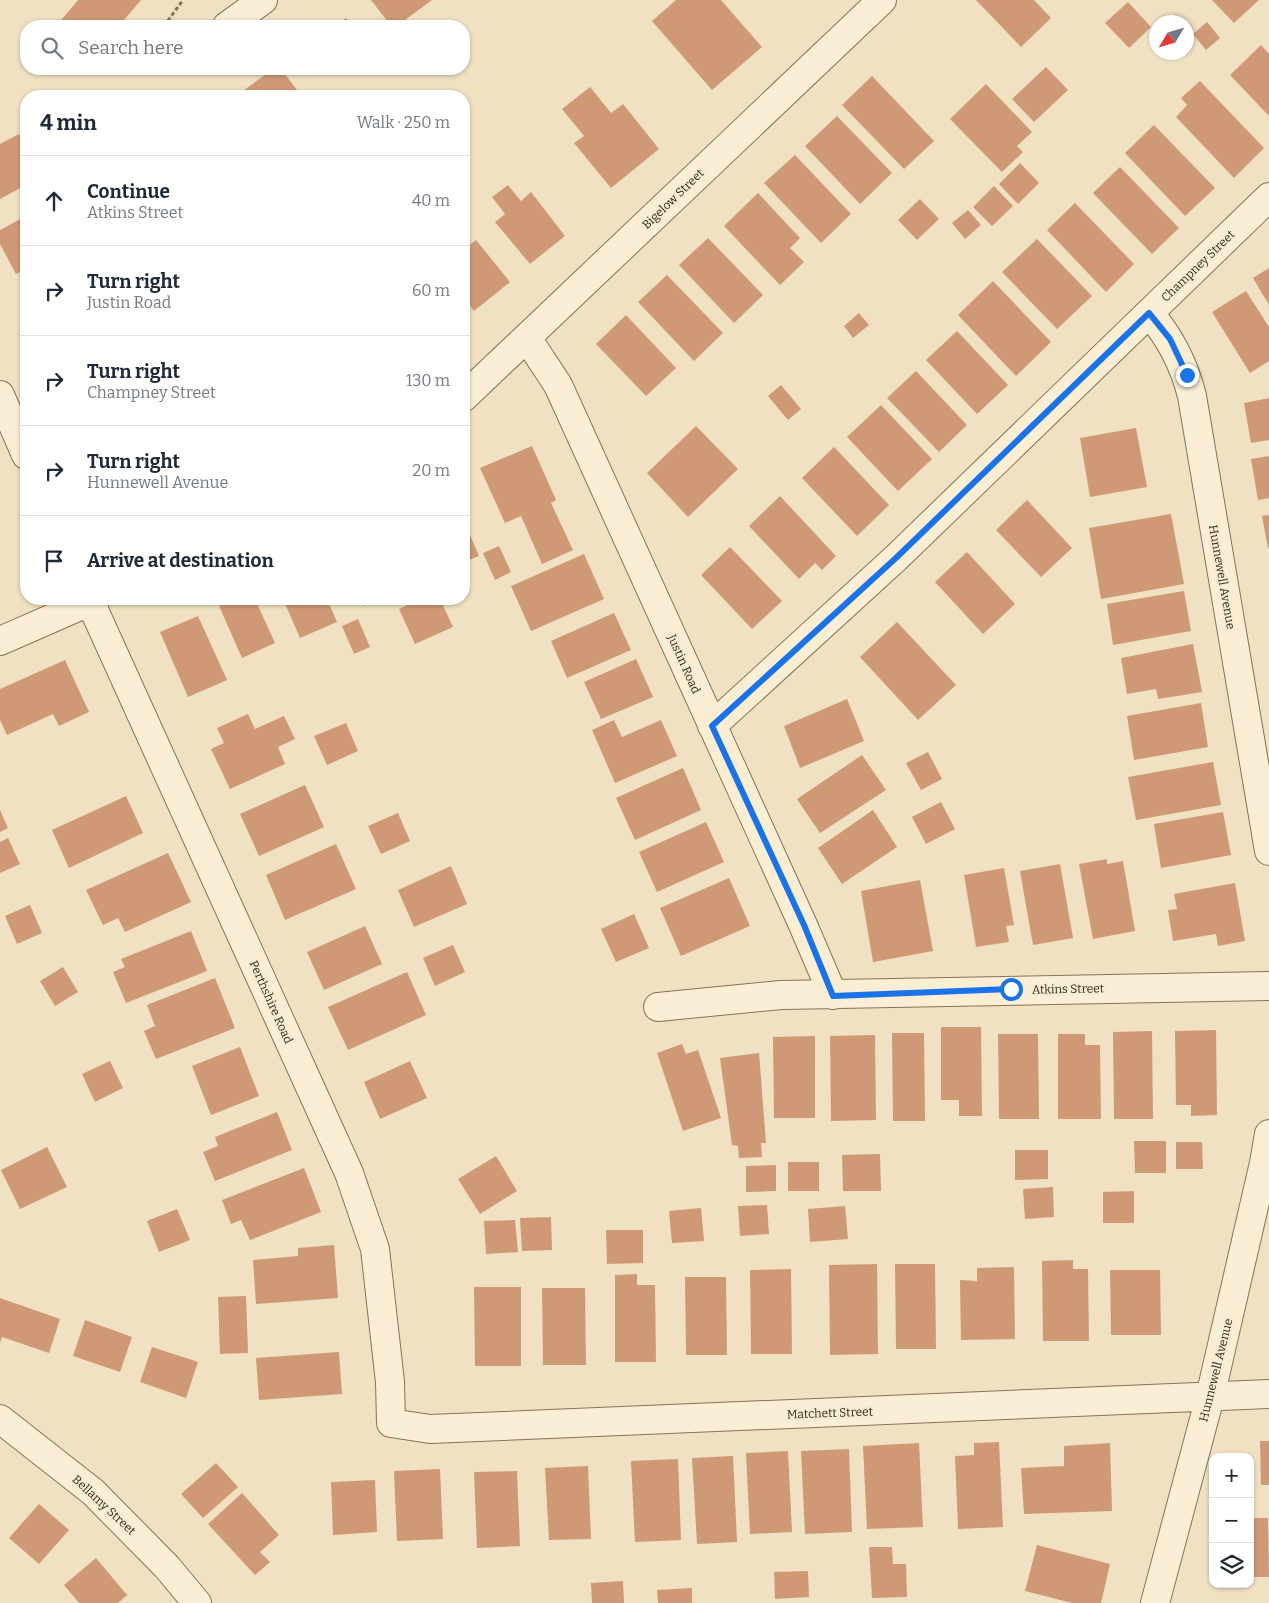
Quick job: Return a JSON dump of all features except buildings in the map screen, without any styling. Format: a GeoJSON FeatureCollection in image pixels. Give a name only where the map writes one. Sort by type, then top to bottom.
{"type":"FeatureCollection","features":[{"type":"Feature","properties":{"kind":"street"},"geometry":{"type":"LineString","coordinates":[[235,20],[263,0]]}},
{"type":"Feature","properties":{"kind":"street","name":"Bigelow Street"},"geometry":{"type":"LineString","coordinates":[[470,391],[882,0]]}},
{"type":"Feature","properties":{"kind":"street","name":"Champney Street"},"geometry":{"type":"LineString","coordinates":[[712,726],[897,557],[1269,197]]}},
{"type":"Feature","properties":{"kind":"street","name":"Hunnewell Avenue"},"geometry":{"type":"LineString","coordinates":[[1149,313],[1160,326],[1178,356],[1187,375],[1192,396],[1269,851]]}},
{"type":"Feature","properties":{"kind":"street","name":"Justin Road"},"geometry":{"type":"LineString","coordinates":[[527,338],[558,385],[804,925],[833,996]]}},
{"type":"Feature","properties":{"kind":"street"},"geometry":{"type":"LineString","coordinates":[[0,395],[20,442]]}},
{"type":"Feature","properties":{"kind":"street"},"geometry":{"type":"LineString","coordinates":[[0,640],[80,605]]}},
{"type":"Feature","properties":{"kind":"street","name":"Perthshire Road"},"geometry":{"type":"LineString","coordinates":[[94,605],[360,1201],[375,1249],[390,1382],[391,1423]]}},
{"type":"Feature","properties":{"kind":"street","name":"Atkins Street"},"geometry":{"type":"LineString","coordinates":[[658,1007],[781,995],[833,996],[1011,989],[1269,986]]}},
{"type":"Feature","properties":{"kind":"street","name":"Hunnewell Avenue"},"geometry":{"type":"LineString","coordinates":[[1155,1603],[1210,1397],[1269,1134]]}},
{"type":"Feature","properties":{"kind":"street","name":"Matchett Street"},"geometry":{"type":"LineString","coordinates":[[391,1423],[430,1429],[1269,1394]]}},
{"type":"Feature","properties":{"kind":"street","name":"Bellamy Street"},"geometry":{"type":"LineString","coordinates":[[0,1419],[93,1492],[132,1530],[197,1603]]}},
{"type":"Feature","properties":{"kind":"path"},"geometry":{"type":"LineString","coordinates":[[168,20],[183,0]]}},
{"type":"Feature","properties":{"kind":"route"},"geometry":{"type":"LineString","coordinates":[[1011,989],[833,996],[804,925],[712,726],[897,557],[1149,313],[1170,339],[1187,375]]}}]}
